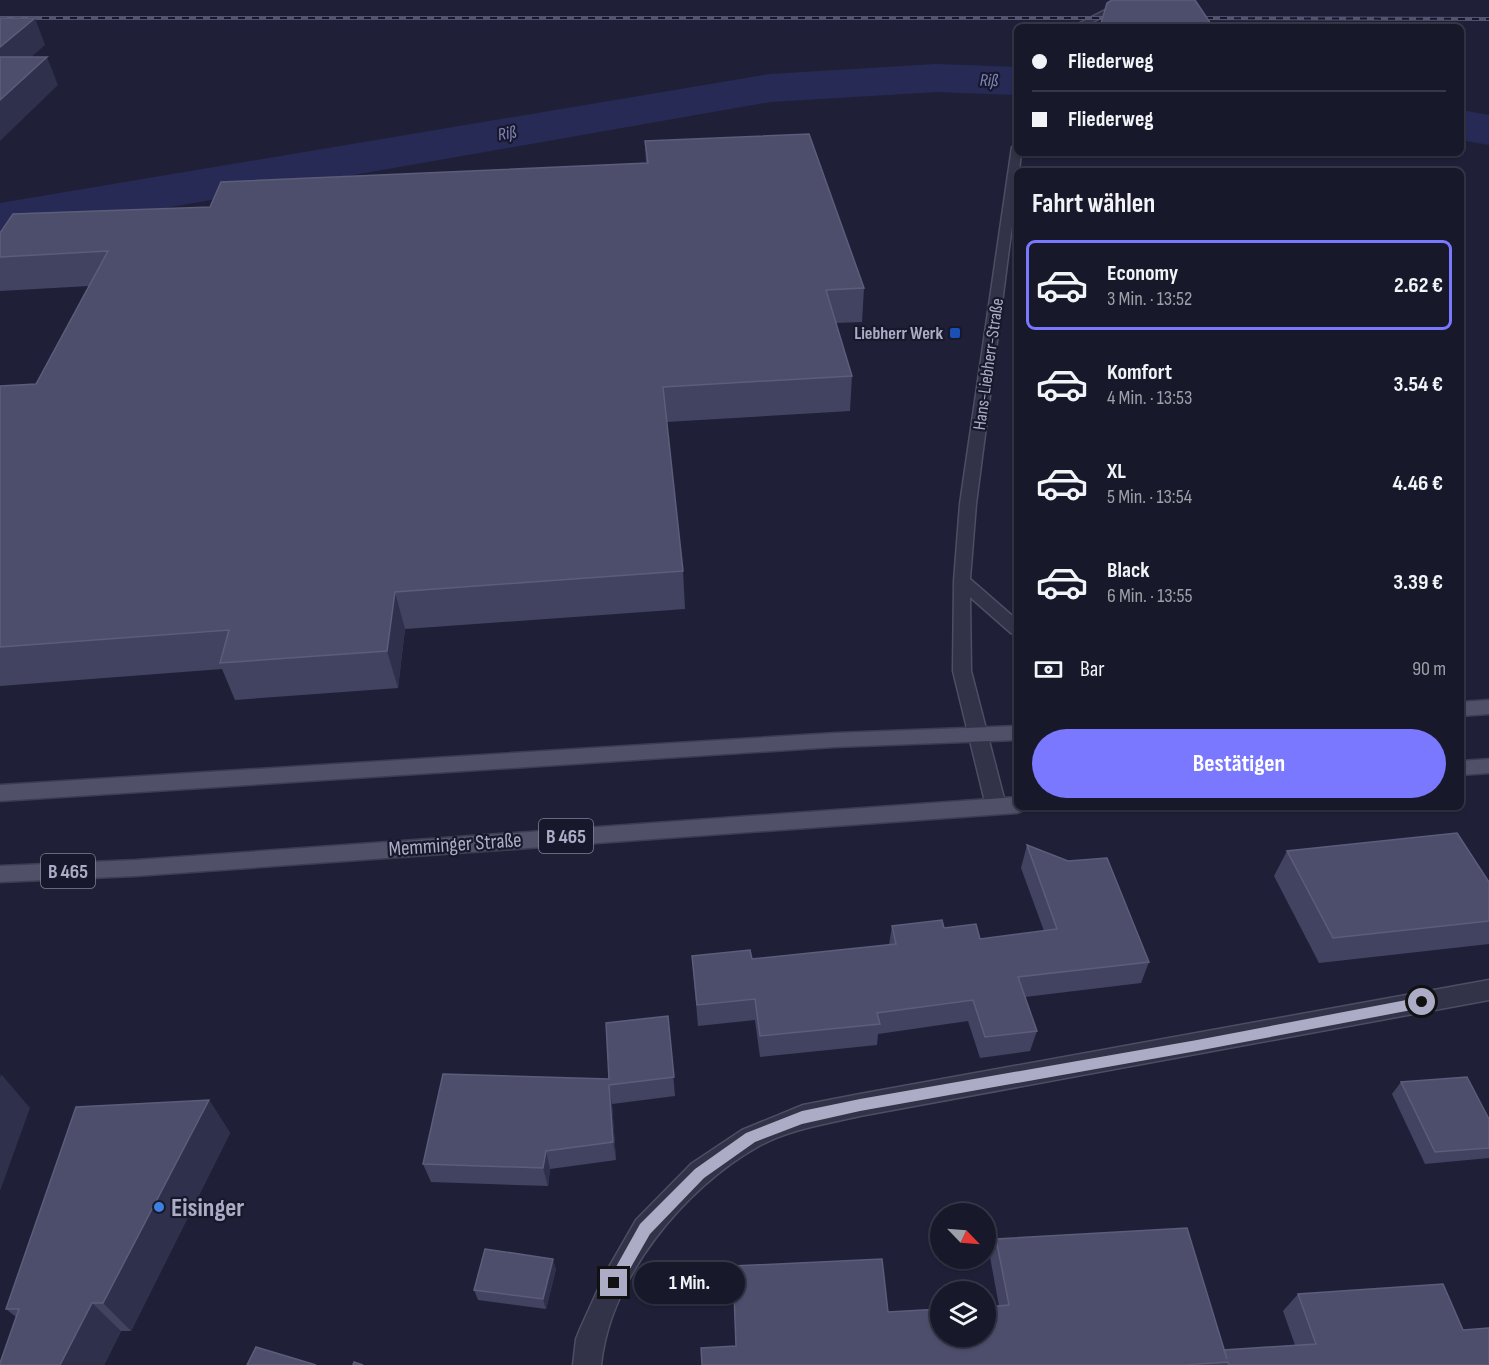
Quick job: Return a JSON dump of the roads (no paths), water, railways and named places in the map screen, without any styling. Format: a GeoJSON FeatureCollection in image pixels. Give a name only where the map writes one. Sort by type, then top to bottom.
{"type":"FeatureCollection","features":[{"type":"Feature","properties":{"kind":"main road"},"geometry":{"type":"LineString","coordinates":[[1464,709],[1489,707]]}},
{"type":"Feature","properties":{"kind":"main road"},"geometry":{"type":"LineString","coordinates":[[0,793],[835,740],[1014,733]]}},
{"type":"Feature","properties":{"kind":"main road"},"geometry":{"type":"LineString","coordinates":[[1464,768],[1489,766]]}},
{"type":"Feature","properties":{"kind":"main road","name":"Memminger Straße"},"geometry":{"type":"LineString","coordinates":[[0,874],[136,868],[1014,805]]}},
{"type":"Feature","properties":{"kind":"street"},"geometry":{"type":"LineString","coordinates":[[1082,24],[1132,0]]}},
{"type":"Feature","properties":{"kind":"street","name":"Hans-Liebherr-Straße"},"geometry":{"type":"LineString","coordinates":[[996,806],[962,671],[962,581],[968,504],[1014,169]]}},
{"type":"Feature","properties":{"kind":"street"},"geometry":{"type":"LineString","coordinates":[[962,581],[1014,626]]}},
{"type":"Feature","properties":{"kind":"street"},"geometry":{"type":"LineString","coordinates":[[587,1365],[590,1339],[614,1283],[645,1229],[700,1173],[750,1138],[802,1117],[860,1105],[1489,990]]}},
{"type":"Feature","properties":{"kind":"waterway","name":"Riß"},"geometry":{"type":"LineString","coordinates":[[0,220],[770,88],[937,78],[1014,81]]}},
{"type":"Feature","properties":{"kind":"waterway","name":"Riß"},"geometry":{"type":"LineString","coordinates":[[1464,126],[1489,130]]}},
{"type":"Feature","properties":{"kind":"railway"},"geometry":{"type":"LineString","coordinates":[[0,18],[1120,18]]}},
{"type":"Feature","properties":{"kind":"railway"},"geometry":{"type":"LineString","coordinates":[[1192,18],[1489,19]]}},
{"type":"Feature","properties":{"kind":"place","name":"Liebherr Werk"},"geometry":{"type":"Point","coordinates":[955,333]}},
{"type":"Feature","properties":{"kind":"place","name":"Eisinger"},"geometry":{"type":"Point","coordinates":[159,1207]}}]}
